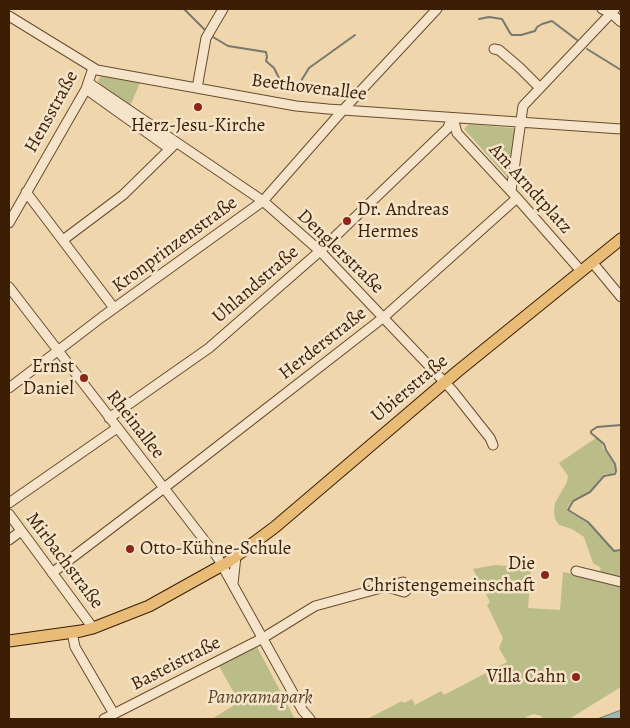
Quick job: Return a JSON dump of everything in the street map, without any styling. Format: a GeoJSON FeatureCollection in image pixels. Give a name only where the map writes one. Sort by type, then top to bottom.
{"type":"FeatureCollection","features":[{"type":"Feature","properties":{"kind":"main road","name":"Ubierstraße"},"geometry":{"type":"LineString","coordinates":[[93,628],[148,606],[222,566],[236,556],[275,527],[445,382],[621,239]]}},
{"type":"Feature","properties":{"kind":"main road"},"geometry":{"type":"LineString","coordinates":[[9,641],[93,628]]}},
{"type":"Feature","properties":{"kind":"street"},"geometry":{"type":"LineString","coordinates":[[197,88],[206,38],[223,9]]}},
{"type":"Feature","properties":{"kind":"street","name":"Kronprinzenstraße"},"geometry":{"type":"LineString","coordinates":[[9,388],[57,350],[263,200],[437,9]]}},
{"type":"Feature","properties":{"kind":"street"},"geometry":{"type":"LineString","coordinates":[[514,195],[523,106],[609,10],[621,22]]}},
{"type":"Feature","properties":{"kind":"street","name":"Beethovenallee"},"geometry":{"type":"LineString","coordinates":[[9,16],[93,68],[197,88],[296,106],[621,129]]}},
{"type":"Feature","properties":{"kind":"street"},"geometry":{"type":"LineString","coordinates":[[494,49],[499,50],[540,88]]}},
{"type":"Feature","properties":{"kind":"street","name":"Hensstraße"},"geometry":{"type":"LineString","coordinates":[[9,223],[88,86],[93,68]]}},
{"type":"Feature","properties":{"kind":"street","name":"Denglerstraße"},"geometry":{"type":"LineString","coordinates":[[88,86],[173,146],[263,200],[320,251],[445,382],[490,438],[493,445]]}},
{"type":"Feature","properties":{"kind":"street","name":"Uhlandstraße"},"geometry":{"type":"LineString","coordinates":[[110,418],[209,348],[320,251],[452,129],[452,118]]}},
{"type":"Feature","properties":{"kind":"street","name":"Am Arndtplatz"},"geometry":{"type":"LineString","coordinates":[[452,129],[514,195],[581,271]]}},
{"type":"Feature","properties":{"kind":"street"},"geometry":{"type":"LineString","coordinates":[[63,240],[123,195],[173,146]]}},
{"type":"Feature","properties":{"kind":"street"},"geometry":{"type":"LineString","coordinates":[[26,192],[114,308]]}},
{"type":"Feature","properties":{"kind":"street","name":"Herderstraße"},"geometry":{"type":"LineString","coordinates":[[52,573],[384,318],[514,195]]}},
{"type":"Feature","properties":{"kind":"street"},"geometry":{"type":"LineString","coordinates":[[592,262],[621,297]]}},
{"type":"Feature","properties":{"kind":"street","name":"Rheinallee"},"geometry":{"type":"LineString","coordinates":[[9,287],[222,566],[303,711],[310,719]]}},
{"type":"Feature","properties":{"kind":"street"},"geometry":{"type":"LineString","coordinates":[[9,503],[117,428]]}},
{"type":"Feature","properties":{"kind":"street","name":"Mirbachstraße"},"geometry":{"type":"LineString","coordinates":[[9,514],[93,628]]}},
{"type":"Feature","properties":{"kind":"street"},"geometry":{"type":"LineString","coordinates":[[9,540],[21,531]]}},
{"type":"Feature","properties":{"kind":"street"},"geometry":{"type":"LineString","coordinates":[[233,584],[236,556]]}},
{"type":"Feature","properties":{"kind":"street"},"geometry":{"type":"LineString","coordinates":[[576,571],[621,582]]}},
{"type":"Feature","properties":{"kind":"street","name":"Basteistraße"},"geometry":{"type":"LineString","coordinates":[[104,719],[263,638],[314,606],[387,587]]}},
{"type":"Feature","properties":{"kind":"street"},"geometry":{"type":"LineString","coordinates":[[72,632],[75,647],[114,714]]}},
{"type":"Feature","properties":{"kind":"green space"},"geometry":{"type":"Polygon","coordinates":[[[101,76],[140,83],[130,106],[100,86],[98,80],[101,76]]]}},
{"type":"Feature","properties":{"kind":"green space"},"geometry":{"type":"Polygon","coordinates":[[[469,124],[517,129],[509,176],[507,177],[464,129],[469,124]]]}},
{"type":"Feature","properties":{"kind":"green space"},"geometry":{"type":"Polygon","coordinates":[[[596,438],[602,443],[603,448],[614,464],[615,471],[612,474],[604,474],[590,491],[572,500],[567,511],[587,522],[612,550],[616,552],[621,551],[621,579],[599,574],[601,568],[593,563],[584,537],[572,529],[559,525],[555,519],[555,503],[567,482],[568,476],[559,463],[596,438]]]}},
{"type":"Feature","properties":{"kind":"green space"},"geometry":{"type":"Polygon","coordinates":[[[495,565],[531,568],[528,608],[560,610],[563,572],[621,584],[621,687],[569,719],[544,719],[534,714],[524,719],[367,719],[402,701],[404,703],[412,699],[415,705],[441,691],[444,695],[507,662],[499,648],[503,638],[487,605],[490,602],[473,569],[495,565]]]}},
{"type":"Feature","properties":{"kind":"green space","name":"Panoramapark"},"geometry":{"type":"Polygon","coordinates":[[[257,647],[295,719],[212,719],[239,702],[219,666],[257,647]]]}},
{"type":"Feature","properties":{"kind":"water"},"geometry":{"type":"Polygon","coordinates":[[[621,710],[621,719],[597,719],[621,710]]]}},
{"type":"Feature","properties":{"kind":"waterway"},"geometry":{"type":"LineString","coordinates":[[184,9],[205,30]]}},
{"type":"Feature","properties":{"kind":"waterway"},"geometry":{"type":"LineString","coordinates":[[479,19],[489,17],[502,19],[512,35],[521,35],[535,31],[542,24],[552,21],[577,40]]}},
{"type":"Feature","properties":{"kind":"waterway"},"geometry":{"type":"LineString","coordinates":[[301,81],[309,68],[355,35]]}},
{"type":"Feature","properties":{"kind":"waterway"},"geometry":{"type":"LineString","coordinates":[[213,37],[228,46],[266,52],[266,61],[274,68],[280,80],[288,85],[295,86]]}},
{"type":"Feature","properties":{"kind":"waterway"},"geometry":{"type":"LineString","coordinates":[[587,49],[621,70]]}},
{"type":"Feature","properties":{"kind":"waterway"},"geometry":{"type":"LineString","coordinates":[[621,425],[597,427],[591,431],[604,444],[615,464],[616,471],[615,474],[604,476],[590,492],[573,501],[568,510],[588,522],[614,551],[621,550]]}},
{"type":"Feature","properties":{"kind":"place","name":"Herz-Jesu-Kirche"},"geometry":{"type":"Point","coordinates":[198,107]}},
{"type":"Feature","properties":{"kind":"place","name":"Dr. Andreas Hermes"},"geometry":{"type":"Point","coordinates":[347,221]}},
{"type":"Feature","properties":{"kind":"place","name":"Ernst Daniel"},"geometry":{"type":"Point","coordinates":[84,378]}},
{"type":"Feature","properties":{"kind":"place","name":"Otto-Kühne-Schule"},"geometry":{"type":"Point","coordinates":[130,549]}},
{"type":"Feature","properties":{"kind":"place","name":"Die Christengemeinschaft"},"geometry":{"type":"Point","coordinates":[545,575]}},
{"type":"Feature","properties":{"kind":"place","name":"Villa Cahn"},"geometry":{"type":"Point","coordinates":[576,677]}}]}
